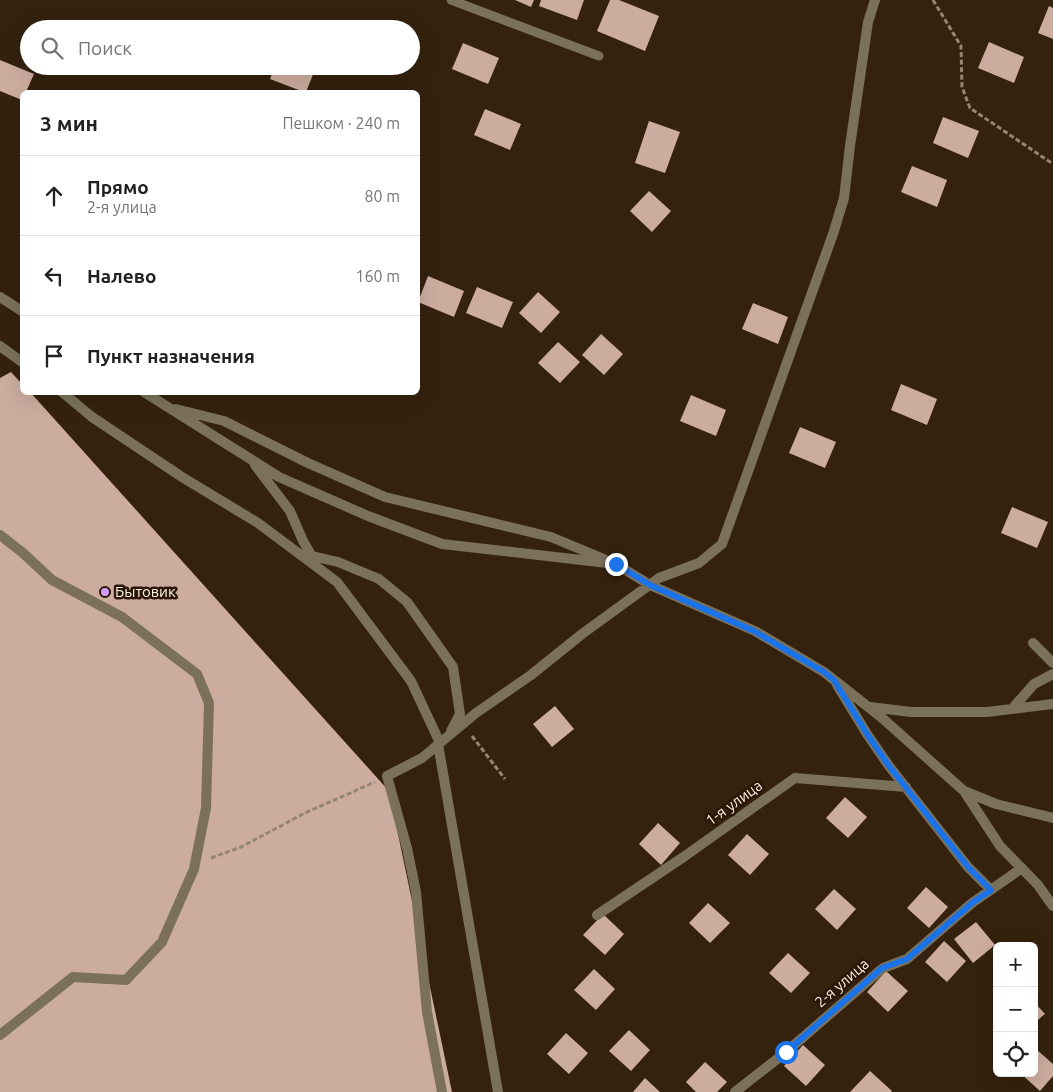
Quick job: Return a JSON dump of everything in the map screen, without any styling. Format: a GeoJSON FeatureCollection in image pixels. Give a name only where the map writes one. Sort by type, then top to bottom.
{"type":"FeatureCollection","features":[{"type":"Feature","properties":{"kind":"street"},"geometry":{"type":"LineString","coordinates":[[442,1092],[427,1012],[416,892],[407,848],[387,776],[422,758],[476,713],[531,675],[582,634],[659,578],[699,563],[722,544],[833,234],[844,198],[868,22],[875,0]]}},
{"type":"Feature","properties":{"kind":"street"},"geometry":{"type":"LineString","coordinates":[[0,297],[20,310]]}},
{"type":"Feature","properties":{"kind":"street"},"geometry":{"type":"LineString","coordinates":[[0,346],[20,361]]}},
{"type":"Feature","properties":{"kind":"street"},"geometry":{"type":"LineString","coordinates":[[66,395],[92,417],[182,477],[258,523],[337,582],[410,681],[439,744],[498,1092]]}},
{"type":"Feature","properties":{"kind":"street"},"geometry":{"type":"LineString","coordinates":[[149,395],[279,477],[350,509],[442,544],[616,564]]}},
{"type":"Feature","properties":{"kind":"street"},"geometry":{"type":"LineString","coordinates":[[167,407],[224,421],[308,463],[385,497],[551,537],[616,564],[650,585],[754,631],[824,672],[869,707],[964,791],[1000,846],[1038,885],[1053,906]]}},
{"type":"Feature","properties":{"kind":"street"},"geometry":{"type":"LineString","coordinates":[[251,460],[290,512],[320,570]]}},
{"type":"Feature","properties":{"kind":"street"},"geometry":{"type":"LineString","coordinates":[[0,535],[52,580],[122,617],[197,674],[210,703],[206,808],[195,864],[162,942],[126,980],[73,977],[0,1035]]}},
{"type":"Feature","properties":{"kind":"street"},"geometry":{"type":"LineString","coordinates":[[312,556],[338,562],[379,580],[407,602],[453,667],[460,714],[449,736]]}},
{"type":"Feature","properties":{"kind":"street"},"geometry":{"type":"LineString","coordinates":[[1033,643],[1053,663]]}},
{"type":"Feature","properties":{"kind":"street"},"geometry":{"type":"LineString","coordinates":[[1012,709],[1034,684],[1053,674]]}},
{"type":"Feature","properties":{"kind":"street"},"geometry":{"type":"LineString","coordinates":[[834,680],[867,734],[906,787],[968,867],[991,890]]}},
{"type":"Feature","properties":{"kind":"street"},"geometry":{"type":"LineString","coordinates":[[869,707],[911,712],[987,712],[1053,704]]}},
{"type":"Feature","properties":{"kind":"street","name":"1-я улица"},"geometry":{"type":"LineString","coordinates":[[597,915],[685,856],[795,778],[906,787]]}},
{"type":"Feature","properties":{"kind":"street"},"geometry":{"type":"LineString","coordinates":[[964,791],[996,804],[1053,818]]}},
{"type":"Feature","properties":{"kind":"street","name":"2-я улица"},"geometry":{"type":"LineString","coordinates":[[735,1092],[786,1052],[882,968],[907,959],[972,903],[1022,868]]}},
{"type":"Feature","properties":{"kind":"lane"},"geometry":{"type":"LineString","coordinates":[[450,0],[599,56]]}},
{"type":"Feature","properties":{"kind":"path"},"geometry":{"type":"LineString","coordinates":[[933,0],[961,46],[962,87],[970,108],[1053,164]]}},
{"type":"Feature","properties":{"kind":"path"},"geometry":{"type":"LineString","coordinates":[[462,724],[505,779]]}},
{"type":"Feature","properties":{"kind":"path"},"geometry":{"type":"LineString","coordinates":[[195,864],[241,847],[304,813],[387,776]]}},
{"type":"Feature","properties":{"kind":"building"},"geometry":{"type":"Polygon","coordinates":[[[515,0],[534,0],[531,7],[515,0]]]}},
{"type":"Feature","properties":{"kind":"building"},"geometry":{"type":"Polygon","coordinates":[[[541,0],[584,0],[577,20],[539,6],[541,0]]]}},
{"type":"Feature","properties":{"kind":"building"},"geometry":{"type":"Polygon","coordinates":[[[610,0],[619,0],[659,16],[645,51],[597,31],[610,0]]]}},
{"type":"Feature","properties":{"kind":"building"},"geometry":{"type":"Polygon","coordinates":[[[1049,6],[1053,8],[1053,39],[1038,33],[1049,6]]]}},
{"type":"Feature","properties":{"kind":"building"},"geometry":{"type":"Polygon","coordinates":[[[989,42],[1024,57],[1014,83],[978,68],[989,42]]]}},
{"type":"Feature","properties":{"kind":"building"},"geometry":{"type":"Polygon","coordinates":[[[463,43],[499,58],[488,84],[452,69],[463,43]]]}},
{"type":"Feature","properties":{"kind":"building"},"geometry":{"type":"Polygon","coordinates":[[[0,60],[20,68],[20,75],[34,75],[27,90],[20,90],[20,99],[0,91],[0,60]]]}},
{"type":"Feature","properties":{"kind":"building"},"geometry":{"type":"Polygon","coordinates":[[[272,75],[313,75],[307,90],[299,90],[270,79],[272,75]]]}},
{"type":"Feature","properties":{"kind":"building"},"geometry":{"type":"Polygon","coordinates":[[[485,109],[521,124],[510,150],[474,135],[485,109]]]}},
{"type":"Feature","properties":{"kind":"building"},"geometry":{"type":"Polygon","coordinates":[[[943,117],[979,131],[968,158],[933,143],[943,117]]]}},
{"type":"Feature","properties":{"kind":"building"},"geometry":{"type":"Polygon","coordinates":[[[649,121],[680,132],[665,173],[635,163],[649,121]]]}},
{"type":"Feature","properties":{"kind":"building"},"geometry":{"type":"Polygon","coordinates":[[[912,166],[947,180],[937,207],[901,192],[912,166]]]}},
{"type":"Feature","properties":{"kind":"building"},"geometry":{"type":"Polygon","coordinates":[[[649,191],[671,211],[652,232],[630,211],[649,191]]]}},
{"type":"Feature","properties":{"kind":"building"},"geometry":{"type":"Polygon","coordinates":[[[428,276],[464,291],[454,317],[420,303],[420,297],[428,276]]]}},
{"type":"Feature","properties":{"kind":"building"},"geometry":{"type":"Polygon","coordinates":[[[477,287],[513,302],[502,328],[466,313],[477,287]]]}},
{"type":"Feature","properties":{"kind":"building"},"geometry":{"type":"Polygon","coordinates":[[[538,292],[560,312],[541,333],[519,313],[538,292]]]}},
{"type":"Feature","properties":{"kind":"building"},"geometry":{"type":"Polygon","coordinates":[[[753,303],[788,317],[778,344],[742,329],[753,303]]]}},
{"type":"Feature","properties":{"kind":"building"},"geometry":{"type":"Polygon","coordinates":[[[601,334],[623,354],[604,375],[582,355],[601,334]]]}},
{"type":"Feature","properties":{"kind":"building"},"geometry":{"type":"Polygon","coordinates":[[[558,342],[580,362],[560,383],[538,363],[558,342]]]}},
{"type":"Feature","properties":{"kind":"building","name":"Бытовик"},"geometry":{"type":"Polygon","coordinates":[[[11,372],[20,382],[20,395],[33,395],[389,791],[452,1092],[0,1092],[0,378],[11,372]]]}},
{"type":"Feature","properties":{"kind":"building"},"geometry":{"type":"Polygon","coordinates":[[[901,384],[937,399],[927,425],[891,410],[901,384]]]}},
{"type":"Feature","properties":{"kind":"building"},"geometry":{"type":"Polygon","coordinates":[[[691,395],[726,410],[716,436],[680,421],[691,395]]]}},
{"type":"Feature","properties":{"kind":"building"},"geometry":{"type":"Polygon","coordinates":[[[800,427],[836,442],[825,468],[789,453],[800,427]]]}},
{"type":"Feature","properties":{"kind":"building"},"geometry":{"type":"Polygon","coordinates":[[[1012,507],[1048,522],[1037,548],[1001,533],[1012,507]]]}},
{"type":"Feature","properties":{"kind":"building"},"geometry":{"type":"Polygon","coordinates":[[[555,706],[574,729],[552,747],[533,724],[555,706]]]}},
{"type":"Feature","properties":{"kind":"building"},"geometry":{"type":"Polygon","coordinates":[[[845,797],[867,817],[848,838],[826,818],[845,797]]]}},
{"type":"Feature","properties":{"kind":"building"},"geometry":{"type":"Polygon","coordinates":[[[658,823],[680,843],[661,865],[639,844],[658,823]]]}},
{"type":"Feature","properties":{"kind":"building"},"geometry":{"type":"Polygon","coordinates":[[[747,834],[769,854],[750,875],[728,855],[747,834]]]}},
{"type":"Feature","properties":{"kind":"building"},"geometry":{"type":"Polygon","coordinates":[[[926,887],[948,907],[929,928],[907,908],[926,887]]]}},
{"type":"Feature","properties":{"kind":"building"},"geometry":{"type":"Polygon","coordinates":[[[834,889],[856,909],[837,930],[815,909],[834,889]]]}},
{"type":"Feature","properties":{"kind":"building"},"geometry":{"type":"Polygon","coordinates":[[[708,903],[730,923],[710,943],[689,923],[708,903]]]}},
{"type":"Feature","properties":{"kind":"building"},"geometry":{"type":"Polygon","coordinates":[[[603,914],[624,934],[605,955],[583,935],[603,914]]]}},
{"type":"Feature","properties":{"kind":"building"},"geometry":{"type":"Polygon","coordinates":[[[976,922],[993,943],[993,947],[973,963],[954,939],[976,922]]]}},
{"type":"Feature","properties":{"kind":"building"},"geometry":{"type":"Polygon","coordinates":[[[944,941],[966,961],[947,982],[925,962],[944,941]]]}},
{"type":"Feature","properties":{"kind":"building"},"geometry":{"type":"Polygon","coordinates":[[[788,953],[810,973],[791,993],[769,973],[788,953]]]}},
{"type":"Feature","properties":{"kind":"building"},"geometry":{"type":"Polygon","coordinates":[[[594,969],[615,989],[596,1010],[574,990],[594,969]]]}},
{"type":"Feature","properties":{"kind":"building"},"geometry":{"type":"Polygon","coordinates":[[[886,971],[908,991],[888,1012],[867,992],[886,971]]]}},
{"type":"Feature","properties":{"kind":"building"},"geometry":{"type":"Polygon","coordinates":[[[1038,1006],[1045,1014],[1038,1020],[1038,1006]]]}},
{"type":"Feature","properties":{"kind":"building"},"geometry":{"type":"Polygon","coordinates":[[[629,1030],[650,1050],[631,1071],[609,1051],[629,1030]]]}},
{"type":"Feature","properties":{"kind":"building"},"geometry":{"type":"Polygon","coordinates":[[[566,1033],[588,1053],[569,1074],[547,1054],[566,1033]]]}},
{"type":"Feature","properties":{"kind":"building"},"geometry":{"type":"Polygon","coordinates":[[[803,1045],[825,1065],[806,1086],[784,1066],[803,1045]]]}},
{"type":"Feature","properties":{"kind":"building"},"geometry":{"type":"Polygon","coordinates":[[[1038,1051],[1053,1064],[1053,1076],[1040,1091],[1024,1077],[1038,1077],[1038,1051]]]}},
{"type":"Feature","properties":{"kind":"building"},"geometry":{"type":"Polygon","coordinates":[[[705,1062],[727,1082],[717,1092],[696,1092],[686,1082],[705,1062]]]}},
{"type":"Feature","properties":{"kind":"building"},"geometry":{"type":"Polygon","coordinates":[[[870,1071],[892,1091],[850,1092],[870,1071]]]}},
{"type":"Feature","properties":{"kind":"building"},"geometry":{"type":"Polygon","coordinates":[[[645,1078],[660,1092],[633,1092],[645,1078]]]}},
{"type":"Feature","properties":{"kind":"place","name":"Бытовик"},"geometry":{"type":"Point","coordinates":[105,592]}},
{"type":"Feature","properties":{"kind":"route"},"geometry":{"type":"LineString","coordinates":[[616,564],[650,585],[754,631],[824,672],[834,680],[889,766],[968,867],[991,890],[972,903],[907,959],[882,968],[786,1052]]}}]}
